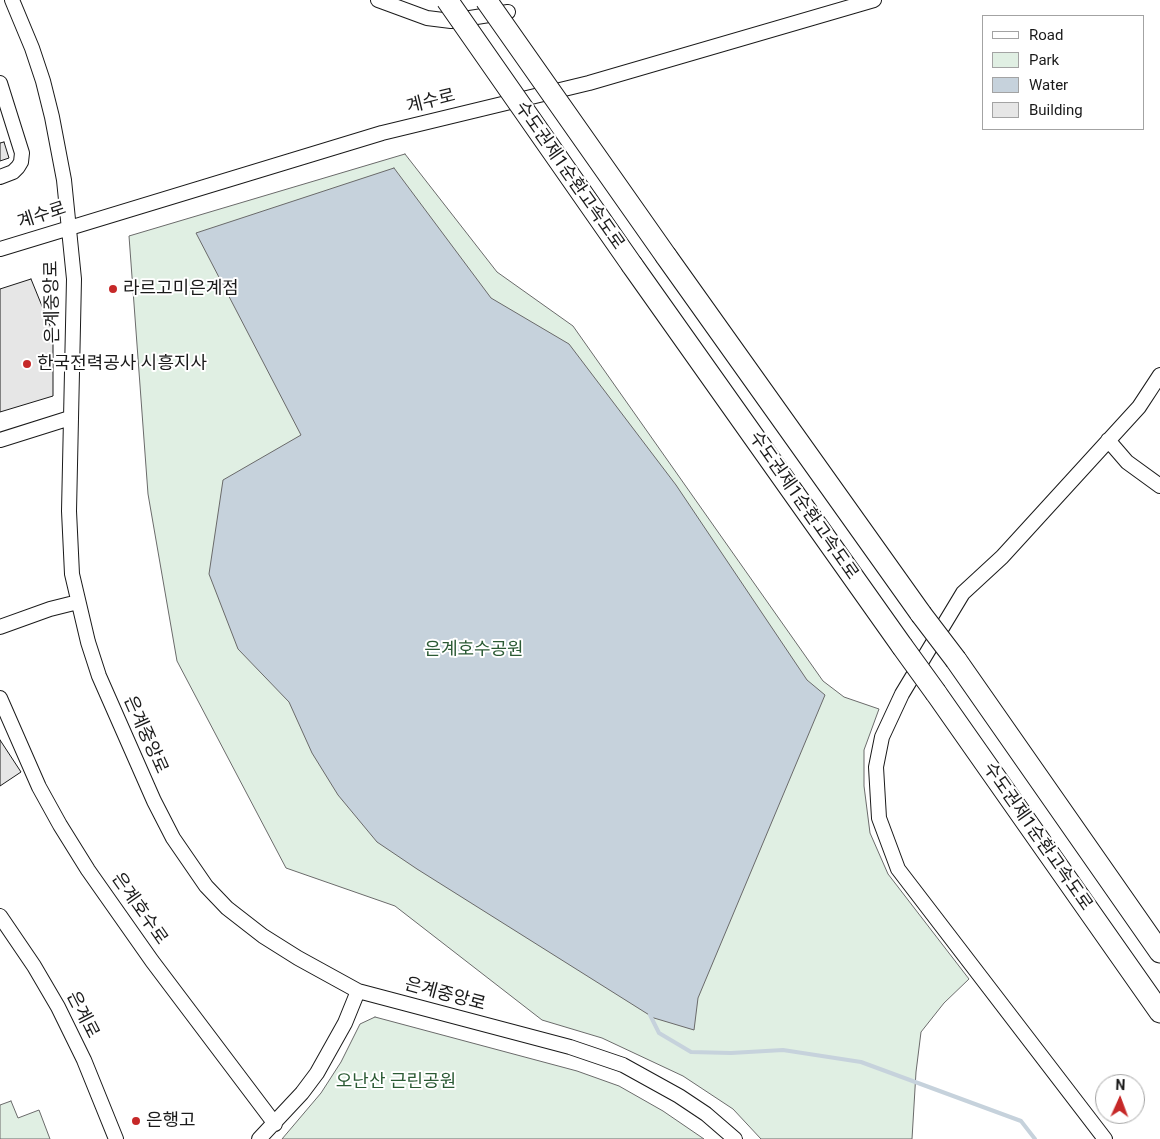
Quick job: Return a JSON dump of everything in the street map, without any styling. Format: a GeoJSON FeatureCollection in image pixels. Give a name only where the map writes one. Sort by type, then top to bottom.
{"type":"FeatureCollection","features":[{"type":"Feature","properties":{"kind":"highway","name":"수도권제1순환고속도로"},"geometry":{"type":"LineString","coordinates":[[447,0],[1160,1012]]}},
{"type":"Feature","properties":{"kind":"highway","name":"수도권제1순환고속도로"},"geometry":{"type":"LineString","coordinates":[[486,0],[666,256],[921,614],[956,660],[1159,951]]}},
{"type":"Feature","properties":{"kind":"street","name":"은계중앙로"},"geometry":{"type":"LineString","coordinates":[[12,0],[32,48],[52,117],[64,180],[74,279],[70,418],[70,550],[72,574],[96,668],[117,720],[154,801],[188,862],[206,886],[228,908],[263,936],[358,992],[570,1047],[623,1065],[679,1096],[706,1114],[735,1139]]}},
{"type":"Feature","properties":{"kind":"street"},"geometry":{"type":"LineString","coordinates":[[378,0],[427,18],[451,21],[508,12]]}},
{"type":"Feature","properties":{"kind":"street","name":"계수로"},"geometry":{"type":"LineString","coordinates":[[0,249],[382,133],[589,83],[874,0]]}},
{"type":"Feature","properties":{"kind":"street"},"geometry":{"type":"LineString","coordinates":[[0,83],[22,153],[21,162],[18,167],[13,172],[0,176]]}},
{"type":"Feature","properties":{"kind":"street"},"geometry":{"type":"LineString","coordinates":[[1105,1139],[898,868],[879,818],[876,767],[882,737],[902,694],[963,594],[1002,557],[1139,406],[1160,375]]}},
{"type":"Feature","properties":{"kind":"street"},"geometry":{"type":"LineString","coordinates":[[0,440],[70,418]]}},
{"type":"Feature","properties":{"kind":"street"},"geometry":{"type":"LineString","coordinates":[[1108,440],[1127,462],[1160,486]]}},
{"type":"Feature","properties":{"kind":"street"},"geometry":{"type":"LineString","coordinates":[[0,627],[50,609],[78,602]]}},
{"type":"Feature","properties":{"kind":"street","name":"은계호수로"},"geometry":{"type":"LineString","coordinates":[[0,698],[39,787],[88,870],[152,960],[275,1124]]}},
{"type":"Feature","properties":{"kind":"street","name":"은계로"},"geometry":{"type":"LineString","coordinates":[[0,916],[34,966],[62,1016],[84,1060],[116,1139]]}},
{"type":"Feature","properties":{"kind":"street"},"geometry":{"type":"LineString","coordinates":[[259,1139],[302,1093],[326,1059],[345,1023],[358,992]]}},
{"type":"Feature","properties":{"kind":"green space","name":"은계호수공원"},"geometry":{"type":"Polygon","coordinates":[[[405,154],[497,272],[573,326],[823,681],[844,697],[879,709],[864,750],[864,786],[870,833],[888,874],[969,979],[944,1003],[921,1032],[916,1072],[912,1139],[761,1139],[733,1109],[683,1076],[602,1038],[542,1020],[395,906],[286,868],[177,661],[148,494],[129,236],[405,154]]]}},
{"type":"Feature","properties":{"kind":"green space","name":"오난산 근린공원"},"geometry":{"type":"Polygon","coordinates":[[[375,1017],[577,1071],[619,1086],[663,1111],[704,1139],[282,1139],[321,1093],[341,1062],[360,1024],[375,1017]]]}},
{"type":"Feature","properties":{"kind":"green space"},"geometry":{"type":"Polygon","coordinates":[[[11,1101],[18,1118],[39,1110],[50,1139],[0,1139],[0,1105],[11,1101]]]}},
{"type":"Feature","properties":{"kind":"water","name":"은계호수공원"},"geometry":{"type":"Polygon","coordinates":[[[394,168],[491,298],[569,344],[676,485],[807,680],[825,695],[698,998],[694,1030],[654,1018],[377,842],[338,795],[312,753],[289,702],[238,649],[209,574],[223,480],[301,435],[196,233],[394,168]]]}},
{"type":"Feature","properties":{"kind":"building"},"geometry":{"type":"Polygon","coordinates":[[[4,142],[9,158],[0,161],[0,143],[4,142]]]}},
{"type":"Feature","properties":{"kind":"building","name":"한국전력공사 시흥지사"},"geometry":{"type":"Polygon","coordinates":[[[31,279],[53,333],[53,396],[0,412],[0,289],[31,279]]]}},
{"type":"Feature","properties":{"kind":"building"},"geometry":{"type":"Polygon","coordinates":[[[0,740],[21,772],[0,786],[0,740]]]}},
{"type":"Feature","properties":{"kind":"waterway"},"geometry":{"type":"LineString","coordinates":[[650,1015],[659,1033],[691,1052],[731,1053],[783,1050],[861,1062],[1021,1121],[1035,1139]]}},
{"type":"Feature","properties":{"kind":"place","name":"라르고미은계점"},"geometry":{"type":"Point","coordinates":[113,289]}},
{"type":"Feature","properties":{"kind":"place","name":"한국전력공사 시흥지사"},"geometry":{"type":"Point","coordinates":[27,364]}},
{"type":"Feature","properties":{"kind":"place","name":"은행고"},"geometry":{"type":"Point","coordinates":[136,1121]}}]}
